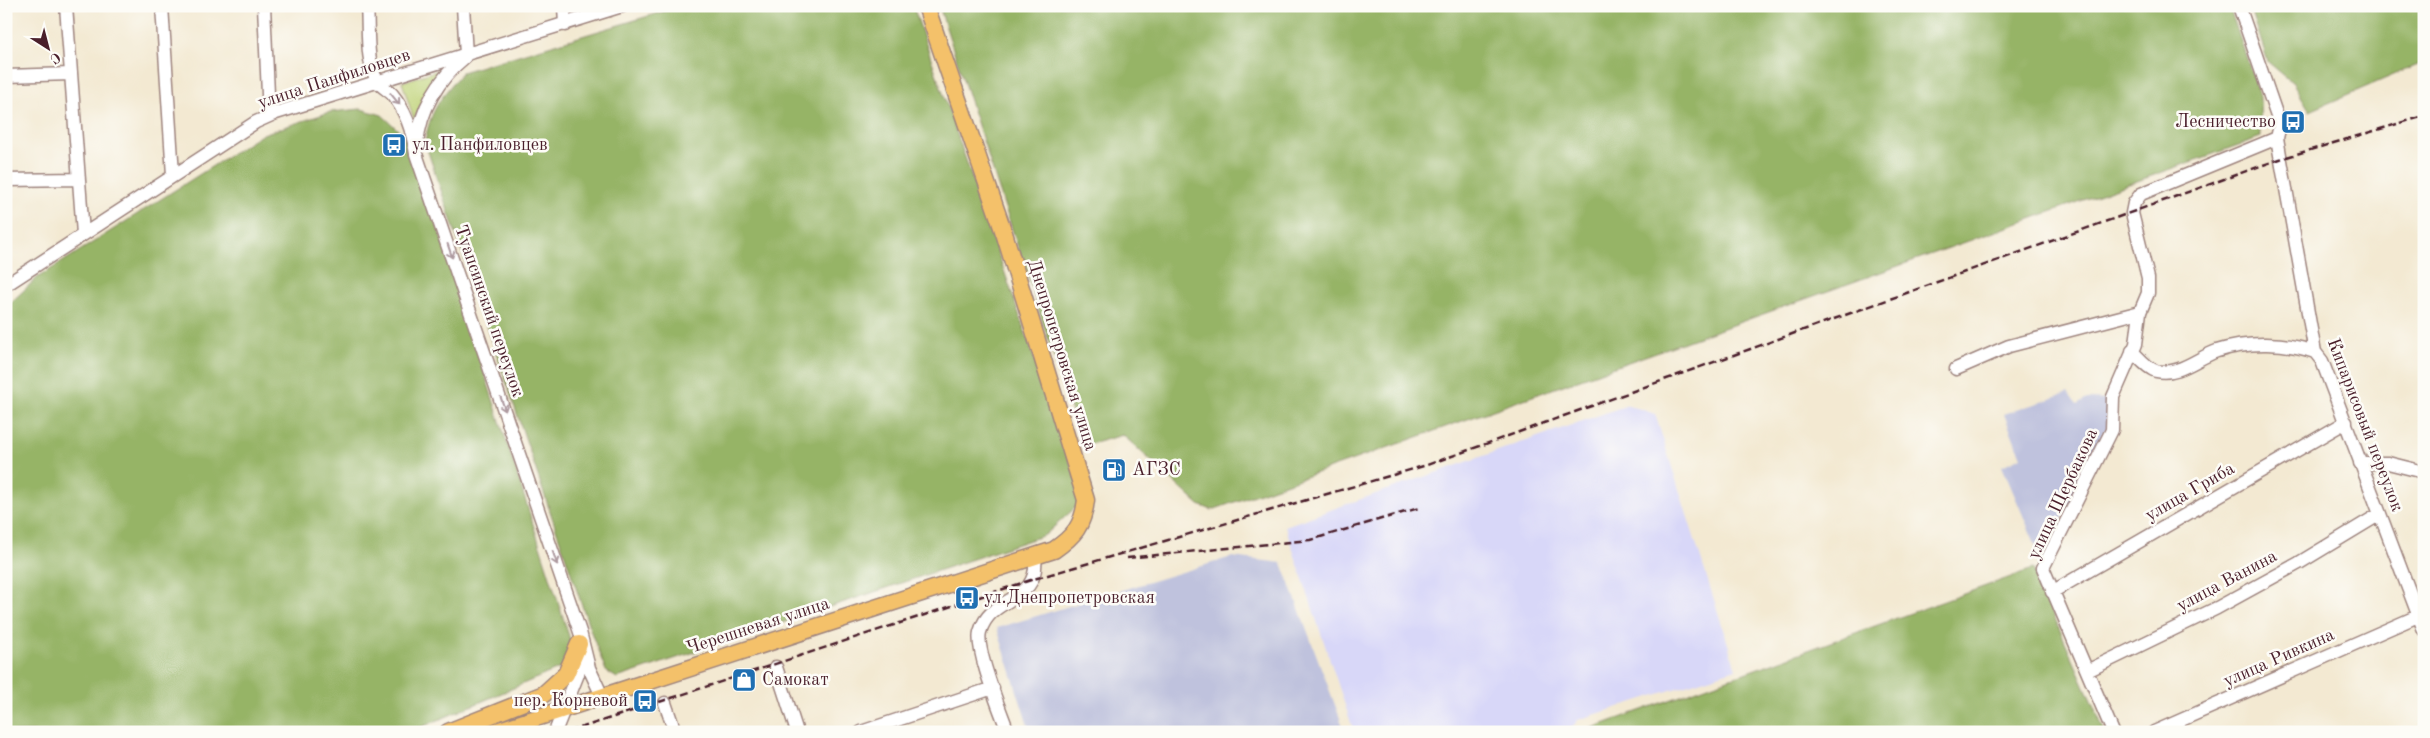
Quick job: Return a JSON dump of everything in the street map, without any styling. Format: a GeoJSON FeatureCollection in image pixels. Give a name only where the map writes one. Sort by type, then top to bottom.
{"type":"FeatureCollection","features":[{"type":"Feature","properties":{"kind":"main road","name":"Днепропетровская улица"},"geometry":{"type":"LineString","coordinates":[[926,7],[1004,236],[1086,500],[1084,517],[1069,540],[1054,550],[1035,557]]}},
{"type":"Feature","properties":{"kind":"main road","name":"Черешневая улица"},"geometry":{"type":"LineString","coordinates":[[493,732],[1035,557]]}},
{"type":"Feature","properties":{"kind":"main road"},"geometry":{"type":"LineString","coordinates":[[448,732],[544,694],[566,674],[580,638]]}},
{"type":"Feature","properties":{"kind":"street"},"geometry":{"type":"LineString","coordinates":[[66,6],[84,234]]}},
{"type":"Feature","properties":{"kind":"street"},"geometry":{"type":"LineString","coordinates":[[162,6],[172,175]]}},
{"type":"Feature","properties":{"kind":"street"},"geometry":{"type":"LineString","coordinates":[[264,6],[269,116]]}},
{"type":"Feature","properties":{"kind":"street","name":"Туапсинский переулок"},"geometry":{"type":"LineString","coordinates":[[367,6],[371,65],[378,82],[390,92],[401,106],[410,126],[416,154],[590,668],[602,696]]}},
{"type":"Feature","properties":{"kind":"street"},"geometry":{"type":"LineString","coordinates":[[416,154],[420,124],[431,97],[440,83],[466,55],[463,6]]}},
{"type":"Feature","properties":{"kind":"street"},"geometry":{"type":"LineString","coordinates":[[564,6],[565,25]]}},
{"type":"Feature","properties":{"kind":"street","name":"улица Панфиловцев"},"geometry":{"type":"LineString","coordinates":[[6,285],[172,175],[256,122],[269,116],[622,6]]}},
{"type":"Feature","properties":{"kind":"street"},"geometry":{"type":"LineString","coordinates":[[2240,6],[2280,126],[2277,138]]}},
{"type":"Feature","properties":{"kind":"street"},"geometry":{"type":"LineString","coordinates":[[6,76],[71,74]]}},
{"type":"Feature","properties":{"kind":"street","name":"улица Щербакова"},"geometry":{"type":"LineString","coordinates":[[2113,732],[2043,568],[2112,430],[2113,397],[2136,344],[2140,312],[2148,293],[2148,278],[2132,213],[2134,203],[2142,194],[2277,138]]}},
{"type":"Feature","properties":{"kind":"street","name":"Кипарисовый переулок"},"geometry":{"type":"LineString","coordinates":[[2277,138],[2315,352],[2322,361],[2346,422],[2424,630]]}},
{"type":"Feature","properties":{"kind":"street"},"geometry":{"type":"LineString","coordinates":[[6,180],[79,179]]}},
{"type":"Feature","properties":{"kind":"street"},"geometry":{"type":"LineString","coordinates":[[1956,369],[2010,346],[2140,312]]}},
{"type":"Feature","properties":{"kind":"street"},"geometry":{"type":"LineString","coordinates":[[2132,351],[2155,370],[2171,371],[2186,367],[2215,352],[2235,346],[2292,346],[2315,352]]}},
{"type":"Feature","properties":{"kind":"street","name":"улица Гриба"},"geometry":{"type":"LineString","coordinates":[[2052,592],[2346,422]]}},
{"type":"Feature","properties":{"kind":"street"},"geometry":{"type":"LineString","coordinates":[[2360,463],[2388,463],[2424,472]]}},
{"type":"Feature","properties":{"kind":"street","name":"улица Ванина"},"geometry":{"type":"LineString","coordinates":[[2087,672],[2217,608],[2299,563],[2380,514]]}},
{"type":"Feature","properties":{"kind":"street"},"geometry":{"type":"LineString","coordinates":[[1008,732],[980,648],[980,633],[986,619],[992,613],[1026,589],[1034,579],[1036,575],[1035,557]]}},
{"type":"Feature","properties":{"kind":"street","name":"улица Ривкина"},"geometry":{"type":"LineString","coordinates":[[2154,732],[2418,616]]}},
{"type":"Feature","properties":{"kind":"street","name":"Туапсинский переулок"},"geometry":{"type":"LineString","coordinates":[[555,732],[578,674],[580,638]]}},
{"type":"Feature","properties":{"kind":"street"},"geometry":{"type":"LineString","coordinates":[[776,667],[797,732]]}},
{"type":"Feature","properties":{"kind":"street"},"geometry":{"type":"LineString","coordinates":[[861,732],[993,688]]}},
{"type":"Feature","properties":{"kind":"street"},"geometry":{"type":"LineString","coordinates":[[665,703],[675,732]]}},
{"type":"Feature","properties":{"kind":"shaded area"},"geometry":{"type":"Polygon","coordinates":[[[2068,393],[2077,405],[2087,399],[2108,400],[2108,426],[2042,560],[2002,466],[2021,457],[2004,414],[2068,393]]]}},
{"type":"Feature","properties":{"kind":"shaded area"},"geometry":{"type":"Polygon","coordinates":[[[1628,405],[1655,414],[1736,669],[1578,720],[1568,732],[1354,732],[1285,526],[1628,405]]]}},
{"type":"Feature","properties":{"kind":"shaded area"},"geometry":{"type":"Polygon","coordinates":[[[1232,557],[1282,563],[1344,729],[1335,732],[1030,732],[997,628],[1232,557]]]}},
{"type":"Feature","properties":{"kind":"green space"},"geometry":{"type":"Polygon","coordinates":[[[682,6],[913,6],[1081,494],[1076,507],[1045,535],[617,678],[606,671],[591,632],[425,143],[433,112],[462,72],[682,6]]]}},
{"type":"Feature","properties":{"kind":"green space"},"geometry":{"type":"Polygon","coordinates":[[[939,6],[2229,6],[2260,97],[2261,137],[1212,510],[1199,505],[1123,435],[1083,446],[939,6]]]}},
{"type":"Feature","properties":{"kind":"green space"},"geometry":{"type":"Polygon","coordinates":[[[2250,6],[2424,6],[2424,62],[2310,111],[2293,83],[2268,62],[2250,6]]]}},
{"type":"Feature","properties":{"kind":"green space"},"geometry":{"type":"Polygon","coordinates":[[[444,68],[427,90],[414,120],[402,82],[444,68]]]}},
{"type":"Feature","properties":{"kind":"green space"},"geometry":{"type":"Polygon","coordinates":[[[361,109],[382,115],[410,141],[577,661],[410,732],[6,732],[6,307],[37,278],[263,134],[330,112],[361,109]]]}},
{"type":"Feature","properties":{"kind":"green space"},"geometry":{"type":"Polygon","coordinates":[[[2033,569],[2105,732],[1581,732],[2033,569]]]}},
{"type":"Feature","properties":{"kind":"railway"},"geometry":{"type":"LineString","coordinates":[[568,732],[1034,579],[1427,465],[2280,159],[2424,116]]}},
{"type":"Feature","properties":{"kind":"railway"},"geometry":{"type":"LineString","coordinates":[[1127,558],[1310,540],[1419,508]]}},
{"type":"Feature","properties":{"kind":"place","name":"Лесничество"},"geometry":{"type":"Point","coordinates":[2293,122]}},
{"type":"Feature","properties":{"kind":"place","name":"ул. Панфиловцев"},"geometry":{"type":"Point","coordinates":[394,145]}},
{"type":"Feature","properties":{"kind":"place","name":"АГЗС"},"geometry":{"type":"Point","coordinates":[1114,470]}},
{"type":"Feature","properties":{"kind":"place","name":"ул.Днепропетровская"},"geometry":{"type":"Point","coordinates":[967,598]}},
{"type":"Feature","properties":{"kind":"place","name":"Самокат"},"geometry":{"type":"Point","coordinates":[744,680]}},
{"type":"Feature","properties":{"kind":"place","name":"пер. Корневой"},"geometry":{"type":"Point","coordinates":[645,701]}}]}
